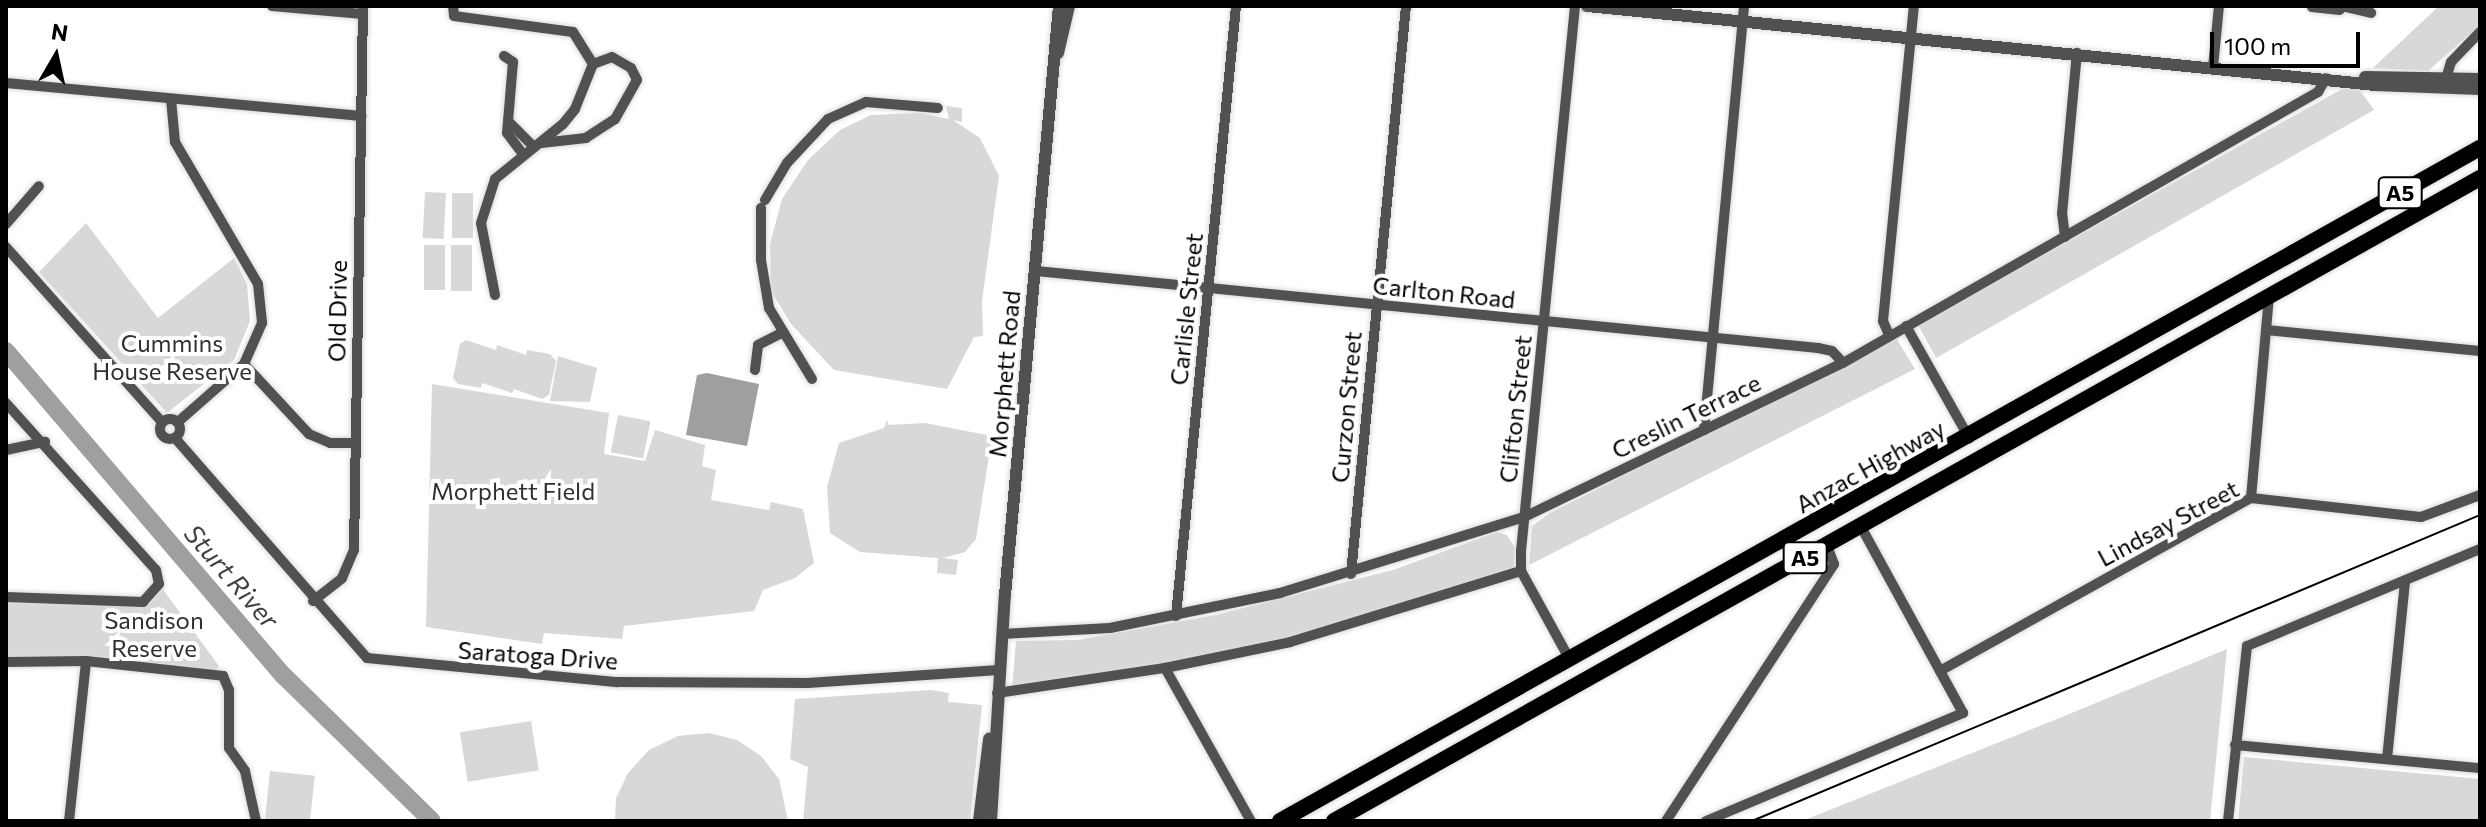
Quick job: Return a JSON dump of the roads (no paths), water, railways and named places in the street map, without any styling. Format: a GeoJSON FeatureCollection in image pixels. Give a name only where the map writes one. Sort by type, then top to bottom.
{"type":"FeatureCollection","features":[{"type":"Feature","properties":{"kind":"highway","name":"Anzac Highway"},"geometry":{"type":"LineString","coordinates":[[1280,821],[1914,469],[2480,148]]}},
{"type":"Feature","properties":{"kind":"highway","name":"Anzac Highway"},"geometry":{"type":"LineString","coordinates":[[1333,821],[2480,178]]}},
{"type":"Feature","properties":{"kind":"highway"},"geometry":{"type":"LineString","coordinates":[[2450,195],[2480,189]]}},
{"type":"Feature","properties":{"kind":"highway"},"geometry":{"type":"LineString","coordinates":[[2320,239],[2335,260]]}},
{"type":"Feature","properties":{"kind":"highway"},"geometry":{"type":"LineString","coordinates":[[2289,256],[2316,259],[2319,270]]}},
{"type":"Feature","properties":{"kind":"highway"},"geometry":{"type":"LineString","coordinates":[[1914,469],[1919,482],[1932,486]]}},
{"type":"Feature","properties":{"kind":"highway"},"geometry":{"type":"LineString","coordinates":[[1882,486],[1902,486],[1909,499]]}},
{"type":"Feature","properties":{"kind":"highway"},"geometry":{"type":"LineString","coordinates":[[1652,615],[1661,630],[1672,630]]}},
{"type":"Feature","properties":{"kind":"highway"},"geometry":{"type":"LineString","coordinates":[[1619,633],[1642,632],[1650,642]]}},
{"type":"Feature","properties":{"kind":"highway"},"geometry":{"type":"LineString","coordinates":[[1348,784],[1354,799],[1380,795]]}},
{"type":"Feature","properties":{"kind":"highway"},"geometry":{"type":"LineString","coordinates":[[1301,810],[1320,809],[1333,821]]}},
{"type":"Feature","properties":{"kind":"street"},"geometry":{"type":"LineString","coordinates":[[272,6],[363,10]]}},
{"type":"Feature","properties":{"kind":"street"},"geometry":{"type":"LineString","coordinates":[[453,6],[454,16],[573,32],[593,64]]}},
{"type":"Feature","properties":{"kind":"street","name":"Morphett Road"},"geometry":{"type":"LineString","coordinates":[[991,821],[1002,634],[1057,56],[1059,6]]}},
{"type":"Feature","properties":{"kind":"street","name":"Morphett Road"},"geometry":{"type":"LineString","coordinates":[[1057,56],[1069,6]]}},
{"type":"Feature","properties":{"kind":"street","name":"Carlisle Street"},"geometry":{"type":"LineString","coordinates":[[1176,616],[1236,6]]}},
{"type":"Feature","properties":{"kind":"street","name":"Curzon Street"},"geometry":{"type":"LineString","coordinates":[[1351,574],[1406,6]]}},
{"type":"Feature","properties":{"kind":"street","name":"Clifton Street"},"geometry":{"type":"LineString","coordinates":[[1521,571],[1575,6]]}},
{"type":"Feature","properties":{"kind":"street"},"geometry":{"type":"LineString","coordinates":[[1587,6],[2326,78],[2445,82],[2480,79]]}},
{"type":"Feature","properties":{"kind":"street"},"geometry":{"type":"LineString","coordinates":[[1704,430],[1744,6]]}},
{"type":"Feature","properties":{"kind":"street"},"geometry":{"type":"LineString","coordinates":[[1889,335],[1883,321],[1914,6]]}},
{"type":"Feature","properties":{"kind":"street"},"geometry":{"type":"LineString","coordinates":[[2213,67],[2219,6]]}},
{"type":"Feature","properties":{"kind":"street"},"geometry":{"type":"LineString","coordinates":[[2312,7],[2371,13]]}},
{"type":"Feature","properties":{"kind":"street","name":"Old Drive"},"geometry":{"type":"LineString","coordinates":[[313,601],[342,578],[354,550],[363,10]]}},
{"type":"Feature","properties":{"kind":"street"},"geometry":{"type":"LineString","coordinates":[[2445,82],[2454,57],[2480,32]]}},
{"type":"Feature","properties":{"kind":"street"},"geometry":{"type":"LineString","coordinates":[[2065,237],[2062,214],[2077,53]]}},
{"type":"Feature","properties":{"kind":"street"},"geometry":{"type":"LineString","coordinates":[[504,56],[513,62],[507,133],[523,154]]}},
{"type":"Feature","properties":{"kind":"street"},"geometry":{"type":"LineString","coordinates":[[495,295],[483,248],[485,200],[495,179],[538,145],[575,109],[593,64],[612,57],[631,68],[637,80],[615,119],[586,138],[538,145],[508,121]]}},
{"type":"Feature","properties":{"kind":"street","name":"Creslin Terrace"},"geometry":{"type":"LineString","coordinates":[[1002,634],[1070,633],[1176,616],[1351,574],[1524,517],[1843,363],[2318,92],[2326,78]]}},
{"type":"Feature","properties":{"kind":"street"},"geometry":{"type":"LineString","coordinates":[[2445,82],[2480,89]]}},
{"type":"Feature","properties":{"kind":"street"},"geometry":{"type":"LineString","coordinates":[[6,83],[361,116]]}},
{"type":"Feature","properties":{"kind":"street"},"geometry":{"type":"LineString","coordinates":[[171,99],[175,142],[185,164],[258,284],[262,323],[244,364],[178,422],[175,438]]}},
{"type":"Feature","properties":{"kind":"street"},"geometry":{"type":"LineString","coordinates":[[812,379],[783,332],[767,296],[763,204],[787,163],[828,119],[866,102],[938,108]]}},
{"type":"Feature","properties":{"kind":"street"},"geometry":{"type":"LineString","coordinates":[[6,224],[39,186]]}},
{"type":"Feature","properties":{"kind":"street"},"geometry":{"type":"LineString","coordinates":[[6,247],[162,422],[178,422]]}},
{"type":"Feature","properties":{"kind":"street","name":"Carlton Road"},"geometry":{"type":"LineString","coordinates":[[1036,271],[1832,351],[1843,363]]}},
{"type":"Feature","properties":{"kind":"street"},"geometry":{"type":"LineString","coordinates":[[2251,498],[2269,298]]}},
{"type":"Feature","properties":{"kind":"street"},"geometry":{"type":"LineString","coordinates":[[1906,326],[1969,438]]}},
{"type":"Feature","properties":{"kind":"street"},"geometry":{"type":"LineString","coordinates":[[2266,330],[2480,351]]}},
{"type":"Feature","properties":{"kind":"street"},"geometry":{"type":"LineString","coordinates":[[755,370],[758,345],[783,332]]}},
{"type":"Feature","properties":{"kind":"street"},"geometry":{"type":"LineString","coordinates":[[244,364],[309,434],[330,443],[355,443]]}},
{"type":"Feature","properties":{"kind":"street"},"geometry":{"type":"LineString","coordinates":[[6,403],[45,442],[156,570],[159,584],[143,602],[6,597]]}},
{"type":"Feature","properties":{"kind":"street","name":"Saratoga Drive"},"geometry":{"type":"LineString","coordinates":[[162,422],[162,435],[175,438],[313,601],[367,658],[463,671],[745,684],[999,670]]}},
{"type":"Feature","properties":{"kind":"street"},"geometry":{"type":"LineString","coordinates":[[6,450],[45,442]]}},
{"type":"Feature","properties":{"kind":"street","name":"Lindsay Street"},"geometry":{"type":"LineString","coordinates":[[1940,671],[2251,498],[2421,517],[2480,495]]}},
{"type":"Feature","properties":{"kind":"street"},"geometry":{"type":"LineString","coordinates":[[1706,821],[1963,713],[1861,527]]}},
{"type":"Feature","properties":{"kind":"street"},"geometry":{"type":"LineString","coordinates":[[1666,821],[1834,564],[1827,546]]}},
{"type":"Feature","properties":{"kind":"street"},"geometry":{"type":"LineString","coordinates":[[2228,821],[2243,650],[2254,641],[2480,549]]}},
{"type":"Feature","properties":{"kind":"street"},"geometry":{"type":"LineString","coordinates":[[997,695],[1165,668],[1332,631],[1521,571],[1570,660]]}},
{"type":"Feature","properties":{"kind":"street"},"geometry":{"type":"LineString","coordinates":[[2387,759],[2405,581]]}},
{"type":"Feature","properties":{"kind":"street"},"geometry":{"type":"LineString","coordinates":[[6,662],[86,661],[223,676],[229,690],[229,748],[245,771],[256,821]]}},
{"type":"Feature","properties":{"kind":"street"},"geometry":{"type":"LineString","coordinates":[[69,821],[86,661]]}},
{"type":"Feature","properties":{"kind":"street"},"geometry":{"type":"LineString","coordinates":[[1165,668],[1251,821]]}},
{"type":"Feature","properties":{"kind":"street","name":"Morphett Road"},"geometry":{"type":"LineString","coordinates":[[979,821],[997,695]]}},
{"type":"Feature","properties":{"kind":"street"},"geometry":{"type":"LineString","coordinates":[[2235,745],[2480,768]]}},
{"type":"Feature","properties":{"kind":"waterway","name":"Sturt River"},"geometry":{"type":"LineString","coordinates":[[6,351],[284,676],[432,821]]}},
{"type":"Feature","properties":{"kind":"tram line"},"geometry":{"type":"LineString","coordinates":[[1752,821],[2480,515]]}},
{"type":"Feature","properties":{"kind":"park label","name":"Cummins House Reserve"},"geometry":{"type":"Point","coordinates":[172,357]}},
{"type":"Feature","properties":{"kind":"park label","name":"Morphett Field"},"geometry":{"type":"Point","coordinates":[513,491]}},
{"type":"Feature","properties":{"kind":"park label","name":"Sandison Reserve"},"geometry":{"type":"Point","coordinates":[154,634]}}]}
